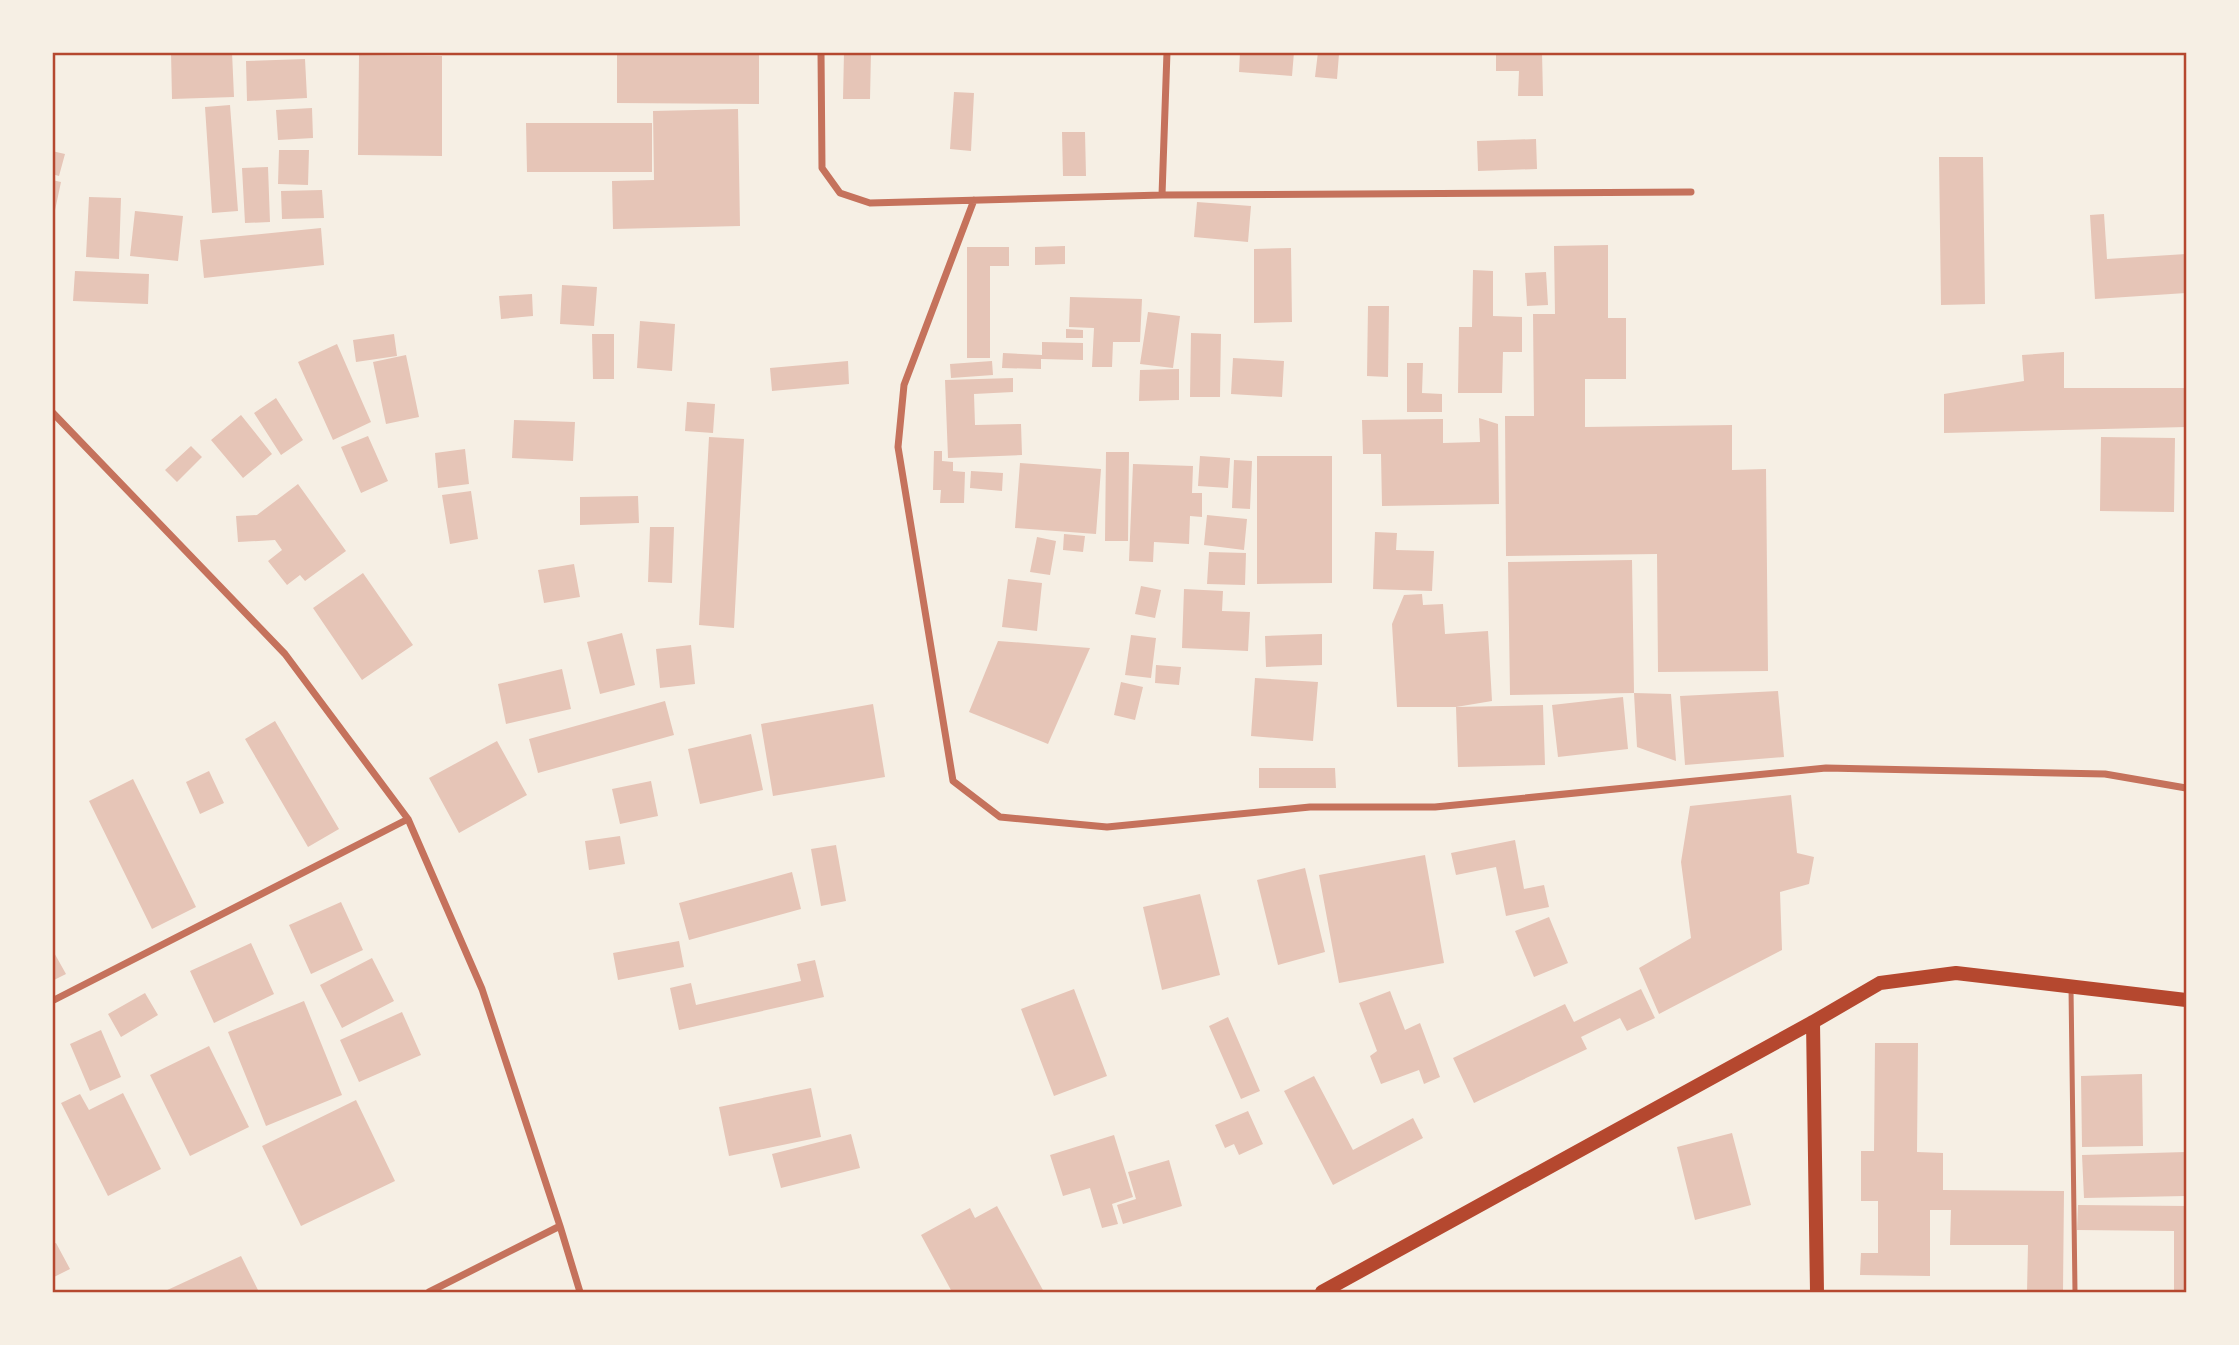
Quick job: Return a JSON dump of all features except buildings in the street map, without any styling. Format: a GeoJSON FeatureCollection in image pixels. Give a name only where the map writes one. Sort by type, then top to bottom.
{"type":"FeatureCollection","features":[{"type":"Feature","properties":{"kind":"main road"},"geometry":{"type":"LineString","coordinates":[[1322,1293],[1880,983],[1956,973],[2186,1000]]}},
{"type":"Feature","properties":{"kind":"main road"},"geometry":{"type":"LineString","coordinates":[[1813,1022],[1817,1293]]}},
{"type":"Feature","properties":{"kind":"street"},"geometry":{"type":"LineString","coordinates":[[821,52],[822,168],[840,193],[870,202],[1162,195],[1690,192]]}},
{"type":"Feature","properties":{"kind":"street"},"geometry":{"type":"LineString","coordinates":[[1162,195],[1167,52]]}},
{"type":"Feature","properties":{"kind":"street"},"geometry":{"type":"LineString","coordinates":[[974,200],[904,385],[898,447],[953,781],[1000,817],[1107,827],[1310,807],[1434,807],[1826,768],[2105,774],[2186,788]]}},
{"type":"Feature","properties":{"kind":"street"},"geometry":{"type":"LineString","coordinates":[[52,412],[285,654],[408,819],[482,989],[580,1293]]}},
{"type":"Feature","properties":{"kind":"street"},"geometry":{"type":"LineString","coordinates":[[52,1001],[408,819]]}},
{"type":"Feature","properties":{"kind":"street"},"geometry":{"type":"LineString","coordinates":[[429,1293],[560,1226]]}},
{"type":"Feature","properties":{"kind":"lane"},"geometry":{"type":"LineString","coordinates":[[2071,985],[2075,1293]]}}]}
